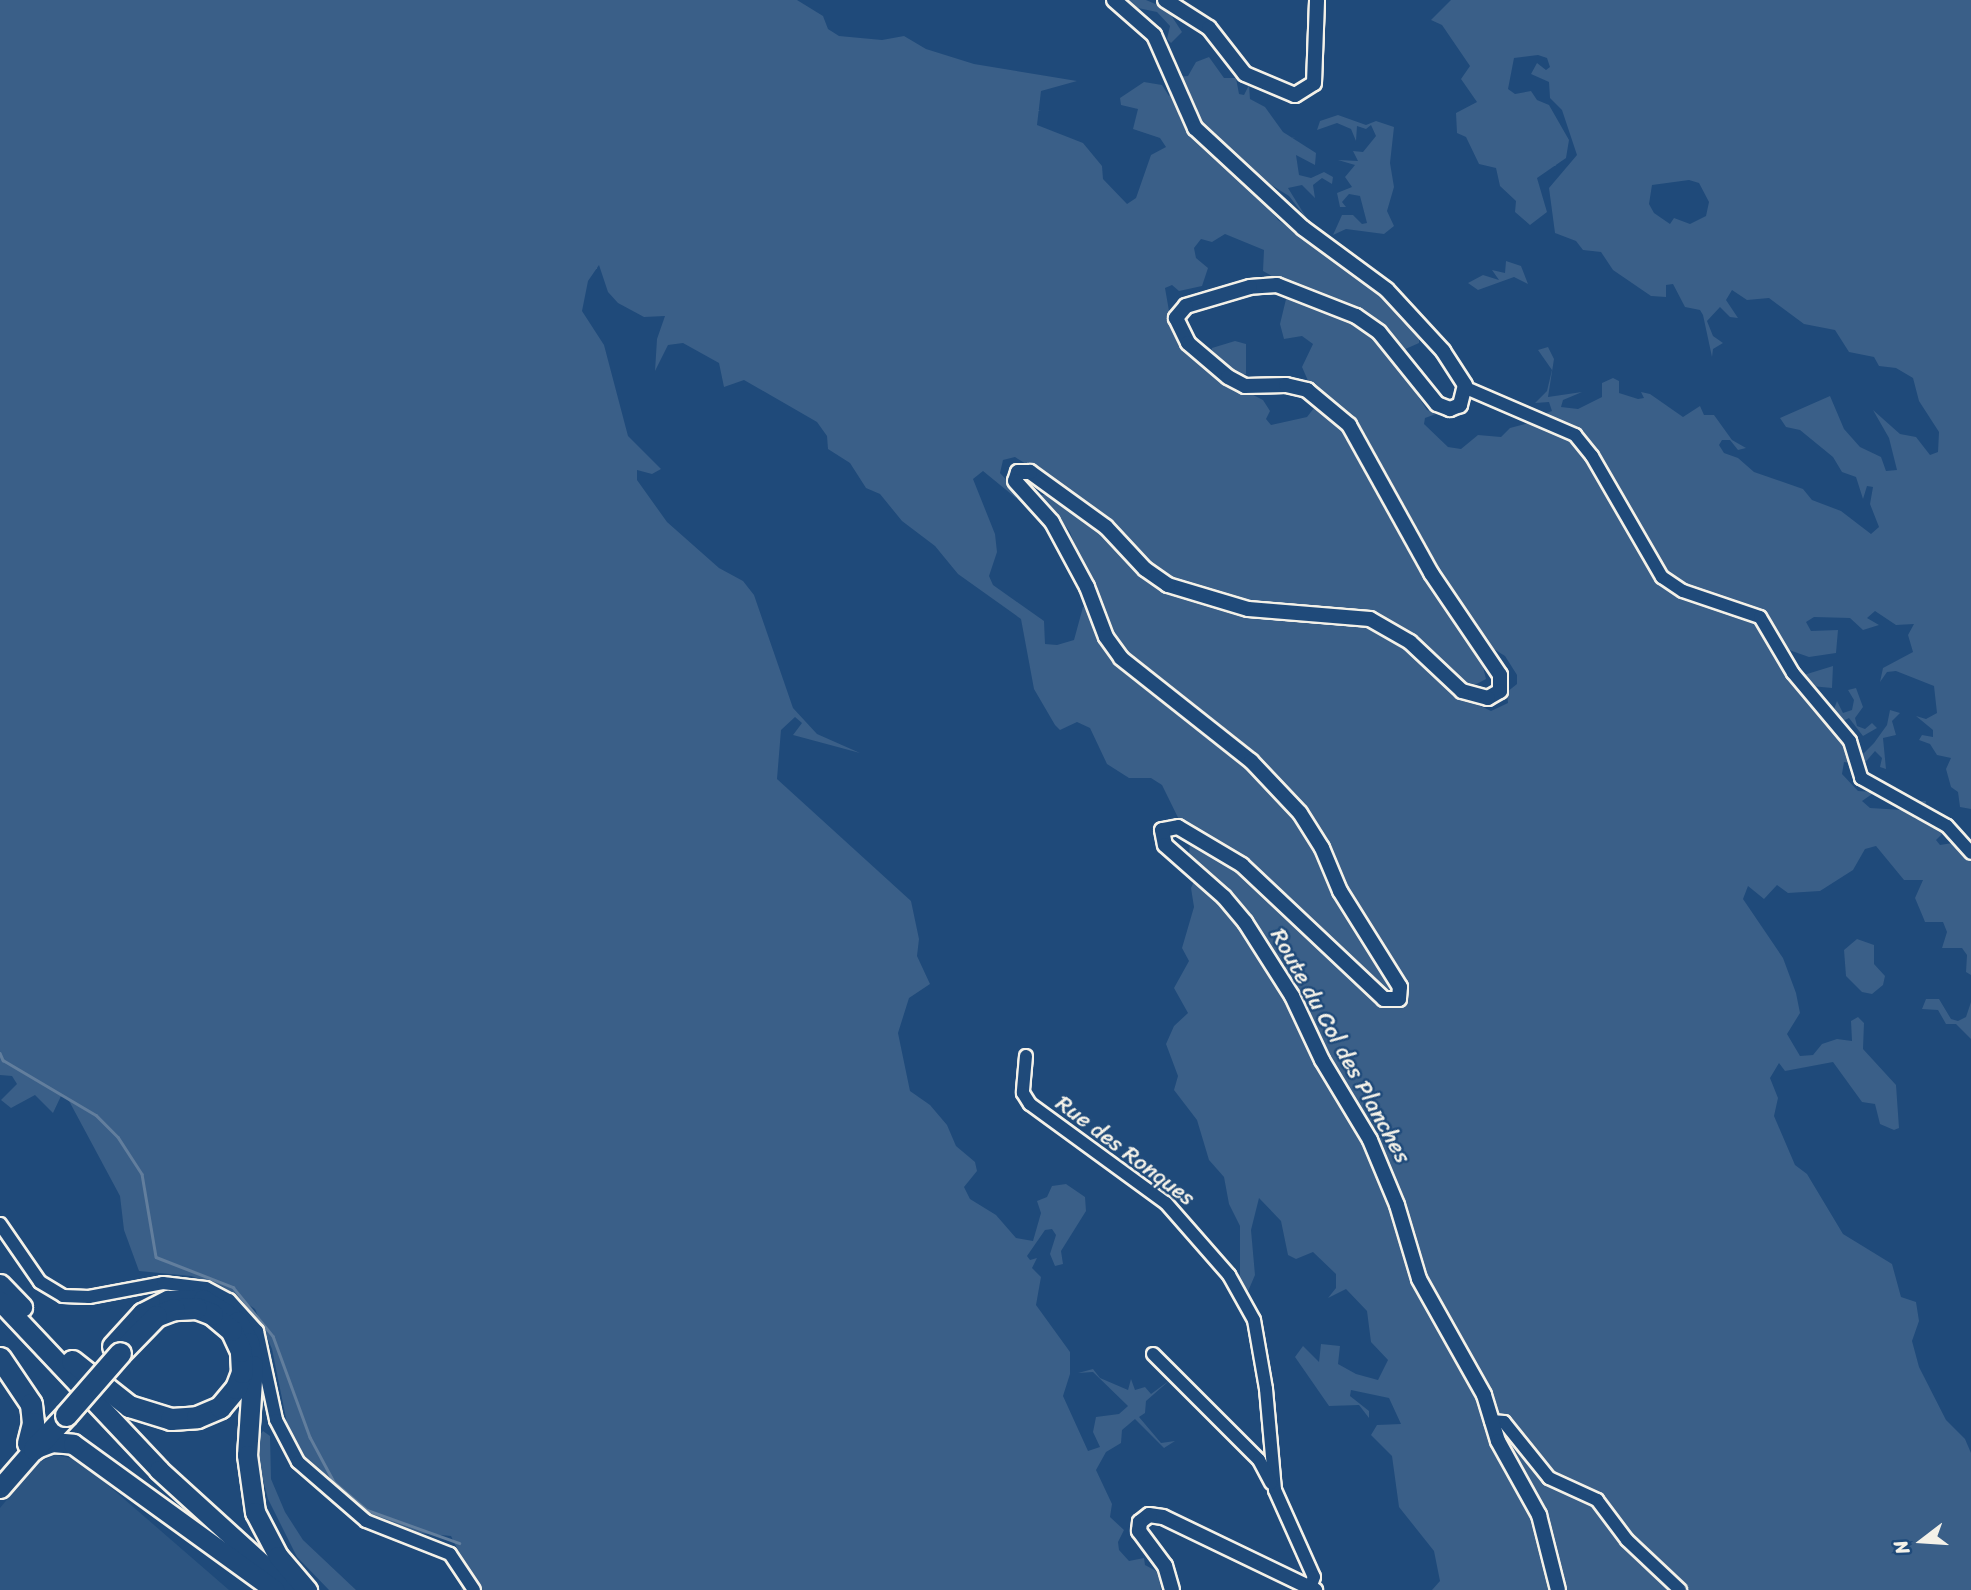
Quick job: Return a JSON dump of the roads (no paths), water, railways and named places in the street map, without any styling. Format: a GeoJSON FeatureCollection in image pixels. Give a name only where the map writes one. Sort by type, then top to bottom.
{"type":"FeatureCollection","features":[{"type":"Feature","properties":{"kind":"highway"},"geometry":{"type":"LineString","coordinates":[[0,1284],[243,1547]]}},
{"type":"Feature","properties":{"kind":"highway"},"geometry":{"type":"LineString","coordinates":[[0,1488],[32,1446],[116,1350],[142,1313],[167,1300],[202,1299],[238,1321],[249,1342],[253,1365],[247,1455],[255,1512],[278,1556],[307,1590]]}},
{"type":"Feature","properties":{"kind":"highway"},"geometry":{"type":"LineString","coordinates":[[0,1301],[159,1470],[291,1590]]}},
{"type":"Feature","properties":{"kind":"highway"},"geometry":{"type":"LineString","coordinates":[[72,1361],[129,1406],[171,1419],[197,1418],[220,1407],[236,1388],[242,1372],[235,1335],[218,1317],[196,1308],[174,1309],[156,1316],[116,1350]]}},
{"type":"Feature","properties":{"kind":"highway"},"geometry":{"type":"LineString","coordinates":[[0,1359],[31,1404],[32,1446]]}},
{"type":"Feature","properties":{"kind":"highway"},"geometry":{"type":"LineString","coordinates":[[0,1474],[32,1446],[58,1442],[80,1448],[275,1590]]}},
{"type":"Feature","properties":{"kind":"street"},"geometry":{"type":"LineString","coordinates":[[1114,0],[1154,35],[1195,128],[1303,228],[1387,290],[1443,351],[1466,388],[1575,435],[1592,456],[1662,577],[1683,591],[1760,617],[1793,673],[1852,744],[1861,778],[1947,826],[1971,853]]}},
{"type":"Feature","properties":{"kind":"street"},"geometry":{"type":"LineString","coordinates":[[1165,0],[1209,28],[1245,74],[1295,95],[1309,90],[1314,83],[1317,0]]}},
{"type":"Feature","properties":{"kind":"street","name":"Route du Col des Planches"},"geometry":{"type":"LineString","coordinates":[[1466,388],[1460,405],[1450,409],[1437,404],[1379,332],[1356,316],[1283,287],[1250,287],[1186,306],[1176,318],[1188,343],[1228,377],[1245,386],[1286,385],[1307,390],[1349,425],[1431,573],[1498,672],[1500,691],[1488,698],[1462,691],[1410,642],[1370,619],[1248,609],[1168,585],[1145,569],[1106,527],[1030,472],[1018,472],[1015,481],[1052,522],[1087,587],[1106,637],[1121,658],[1258,767],[1300,813],[1322,848],[1340,891],[1400,988],[1399,999],[1384,999],[1242,865],[1178,827],[1162,830],[1165,845],[1240,916],[1295,1002],[1322,1060],[1373,1146],[1419,1279],[1484,1395],[1491,1421],[1539,1516],[1558,1590]]}},
{"type":"Feature","properties":{"kind":"street","name":"Rue des Ronques"},"geometry":{"type":"LineString","coordinates":[[1026,1056],[1023,1093],[1030,1104],[1157,1195],[1196,1233],[1229,1275],[1255,1324],[1266,1389],[1275,1490],[1314,1577],[1309,1588]]}},
{"type":"Feature","properties":{"kind":"street"},"geometry":{"type":"LineString","coordinates":[[0,1224],[40,1282],[63,1296],[89,1297],[163,1283],[206,1288],[229,1300],[257,1331],[276,1420],[298,1462],[366,1521],[450,1554],[474,1590]]}},
{"type":"Feature","properties":{"kind":"street"},"geometry":{"type":"LineString","coordinates":[[1153,1354],[1259,1460],[1275,1490]]}},
{"type":"Feature","properties":{"kind":"street"},"geometry":{"type":"LineString","coordinates":[[1491,1421],[1504,1422],[1549,1478],[1597,1500],[1627,1540],[1679,1590]]}},
{"type":"Feature","properties":{"kind":"street"},"geometry":{"type":"LineString","coordinates":[[1172,1590],[1165,1566],[1139,1531],[1140,1522],[1149,1515],[1168,1519],[1309,1588]]}},
{"type":"Feature","properties":{"kind":"street"},"geometry":{"type":"LineString","coordinates":[[450,1554],[459,1544]]}},
{"type":"Feature","properties":{"kind":"waterway"},"geometry":{"type":"LineString","coordinates":[[0,1053],[3,1060],[96,1115],[118,1137],[142,1174],[156,1257],[233,1287],[273,1336],[310,1437],[334,1482],[367,1510],[459,1543]]}}]}
